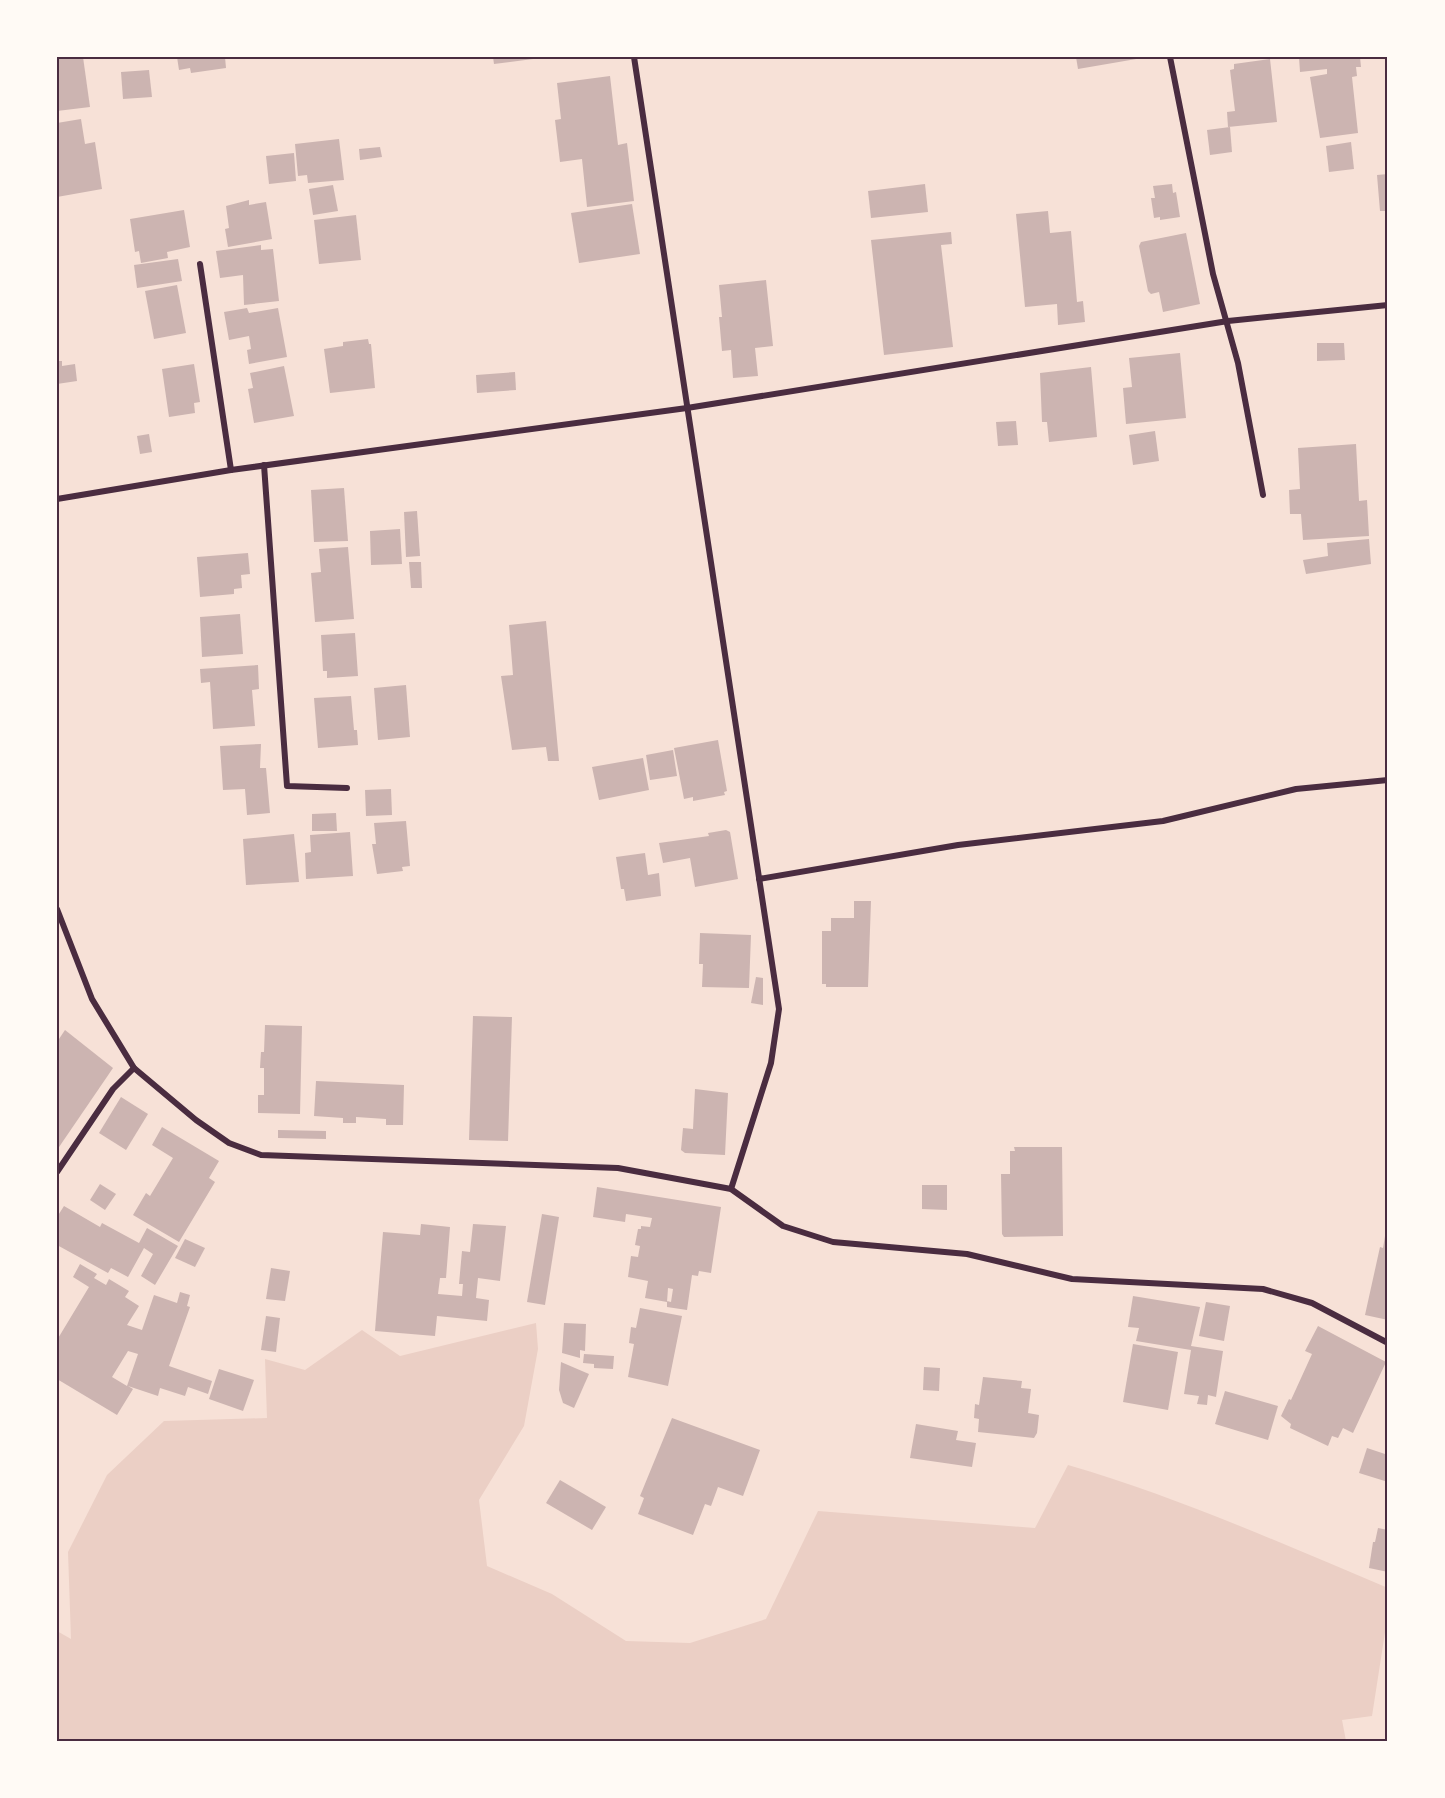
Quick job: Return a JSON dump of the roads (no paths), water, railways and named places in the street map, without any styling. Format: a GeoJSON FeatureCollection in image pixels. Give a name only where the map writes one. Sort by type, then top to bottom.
{"type":"FeatureCollection","features":[{"type":"Feature","properties":{"kind":"street"},"geometry":{"type":"LineString","coordinates":[[633,57],[779,1009],[771,1063],[731,1189]]}},
{"type":"Feature","properties":{"kind":"street"},"geometry":{"type":"LineString","coordinates":[[1170,57],[1213,274],[1228,321],[1263,495]]}},
{"type":"Feature","properties":{"kind":"street"},"geometry":{"type":"LineString","coordinates":[[200,264],[231,470]]}},
{"type":"Feature","properties":{"kind":"street"},"geometry":{"type":"LineString","coordinates":[[57,499],[264,465],[687,408],[1228,321],[1388,305]]}},
{"type":"Feature","properties":{"kind":"street"},"geometry":{"type":"LineString","coordinates":[[264,465],[287,786],[347,788]]}},
{"type":"Feature","properties":{"kind":"street"},"geometry":{"type":"LineString","coordinates":[[759,879],[958,845],[1163,821],[1296,789],[1388,780]]}},
{"type":"Feature","properties":{"kind":"street"},"geometry":{"type":"LineString","coordinates":[[57,909],[92,999],[134,1068],[196,1120],[229,1143],[261,1155],[618,1168],[731,1189],[783,1226],[832,1242],[967,1254],[1072,1279],[1263,1289],[1312,1303],[1388,1343]]}},
{"type":"Feature","properties":{"kind":"street"},"geometry":{"type":"LineString","coordinates":[[57,1172],[114,1089],[134,1068]]}}]}
